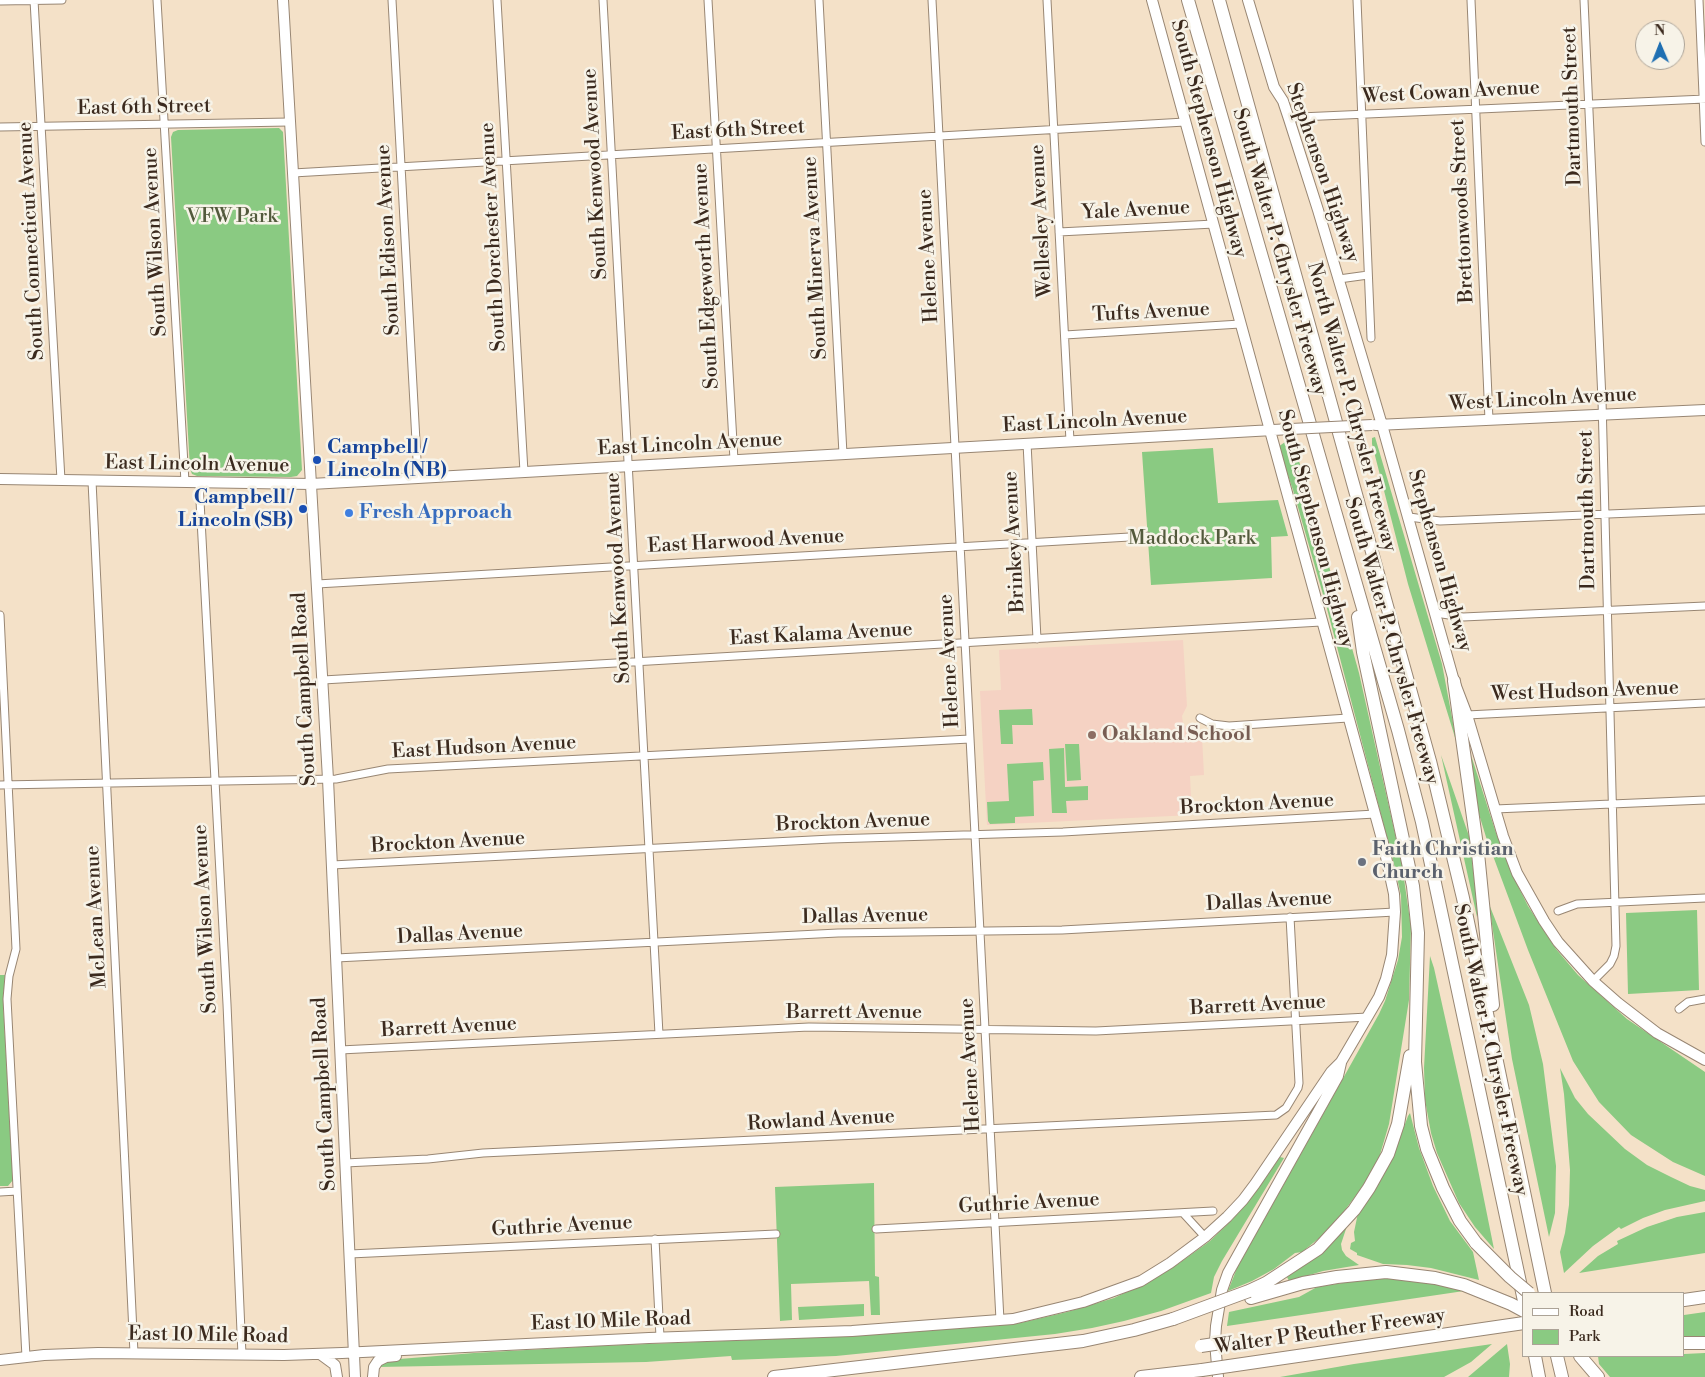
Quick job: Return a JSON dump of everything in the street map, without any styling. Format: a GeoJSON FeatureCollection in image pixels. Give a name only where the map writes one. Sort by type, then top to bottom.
{"type":"FeatureCollection","features":[{"type":"Feature","properties":{"kind":"highway"},"geometry":{"type":"LineString","coordinates":[[1178,0],[1218,107]]}},
{"type":"Feature","properties":{"kind":"highway","name":"South Walter P. Chrysler Freeway"},"geometry":{"type":"LineString","coordinates":[[1188,0],[1398,730],[1422,822],[1522,1292]]}},
{"type":"Feature","properties":{"kind":"highway","name":"North Walter P. Chrysler Freeway"},"geometry":{"type":"LineString","coordinates":[[1219,0],[1430,761],[1463,898],[1545,1292]]}},
{"type":"Feature","properties":{"kind":"highway"},"geometry":{"type":"LineString","coordinates":[[1351,569],[1363,652],[1413,886],[1418,933],[1415,1062],[1421,1126],[1427,1149],[1443,1188],[1460,1221],[1476,1243],[1528,1292]]}},
{"type":"Feature","properties":{"kind":"highway"},"geometry":{"type":"LineString","coordinates":[[1454,681],[1478,853],[1499,1067]]}},
{"type":"Feature","properties":{"kind":"highway"},"geometry":{"type":"LineString","coordinates":[[1250,1295],[1318,1249],[1354,1210],[1369,1188],[1388,1154],[1398,1124],[1417,1009]]}},
{"type":"Feature","properties":{"kind":"highway"},"geometry":{"type":"LineString","coordinates":[[774,1377],[1083,1341],[1134,1330],[1250,1295],[1303,1283],[1368,1272],[1403,1273],[1464,1285],[1511,1304],[1522,1311]]}},
{"type":"Feature","properties":{"kind":"highway"},"geometry":{"type":"LineString","coordinates":[[1685,1300],[1705,1297]]}},
{"type":"Feature","properties":{"kind":"highway","name":"Walter P Reuther Freeway"},"geometry":{"type":"LineString","coordinates":[[1141,1377],[1202,1370],[1522,1323]]}},
{"type":"Feature","properties":{"kind":"highway","name":"Walter P Reuther Freeway"},"geometry":{"type":"LineString","coordinates":[[1201,1346],[1228,1342]]}},
{"type":"Feature","properties":{"kind":"highway"},"geometry":{"type":"LineString","coordinates":[[1685,1343],[1705,1343]]}},
{"type":"Feature","properties":{"kind":"highway"},"geometry":{"type":"LineString","coordinates":[[1535,1357],[1540,1377]]}},
{"type":"Feature","properties":{"kind":"highway"},"geometry":{"type":"LineString","coordinates":[[1557,1357],[1562,1377]]}},
{"type":"Feature","properties":{"kind":"highway"},"geometry":{"type":"LineString","coordinates":[[1583,1358],[1598,1377]]}},
{"type":"Feature","properties":{"kind":"main road","name":"South Campbell Road"},"geometry":{"type":"LineString","coordinates":[[282,0],[323,680],[355,1372]]}},
{"type":"Feature","properties":{"kind":"main road","name":"South Stephenson Highway"},"geometry":{"type":"LineString","coordinates":[[1152,0],[1375,814],[1391,876],[1395,912],[1392,956],[1379,997],[1368,1017],[1341,1062],[1330,1072],[1256,1184],[1227,1217],[1205,1237]]}},
{"type":"Feature","properties":{"kind":"main road","name":"Stephenson Highway"},"geometry":{"type":"LineString","coordinates":[[1248,0],[1274,87],[1283,101],[1339,279],[1377,425],[1409,517],[1454,681],[1467,714],[1510,858],[1530,899],[1558,942],[1593,981],[1657,1033],[1705,1060]]}},
{"type":"Feature","properties":{"kind":"main road","name":"West Lincoln Avenue"},"geometry":{"type":"LineString","coordinates":[[1377,425],[1705,410]]}},
{"type":"Feature","properties":{"kind":"main road","name":"East Lincoln Avenue"},"geometry":{"type":"LineString","coordinates":[[0,478],[311,484],[1377,425]]}},
{"type":"Feature","properties":{"kind":"main road","name":"South Stephenson Highway"},"geometry":{"type":"LineString","coordinates":[[1218,1377],[1215,1342],[1216,1321],[1222,1290],[1228,1273],[1338,1076],[1341,1062]]}},
{"type":"Feature","properties":{"kind":"main road","name":"East 10 Mile Road"},"geometry":{"type":"LineString","coordinates":[[0,1360],[71,1354],[354,1353],[660,1337],[852,1331],[1000,1320],[1036,1314],[1102,1296],[1140,1281],[1170,1264],[1205,1237]]}},
{"type":"Feature","properties":{"kind":"main road"},"geometry":{"type":"LineString","coordinates":[[374,1372],[378,1361],[390,1357],[411,1356],[470,1346]]}},
{"type":"Feature","properties":{"kind":"main road"},"geometry":{"type":"LineString","coordinates":[[320,1354],[330,1360],[337,1372]]}},
{"type":"Feature","properties":{"kind":"street","name":"South Connecticut Avenue"},"geometry":{"type":"LineString","coordinates":[[34,0],[61,480]]}},
{"type":"Feature","properties":{"kind":"street"},"geometry":{"type":"LineString","coordinates":[[0,1],[62,0]]}},
{"type":"Feature","properties":{"kind":"street","name":"South Wilson Avenue"},"geometry":{"type":"LineString","coordinates":[[157,0],[185,482]]}},
{"type":"Feature","properties":{"kind":"street","name":"South Edison Avenue"},"geometry":{"type":"LineString","coordinates":[[392,0],[418,478]]}},
{"type":"Feature","properties":{"kind":"street","name":"South Dorchester Avenue"},"geometry":{"type":"LineString","coordinates":[[497,0],[524,472]]}},
{"type":"Feature","properties":{"kind":"street","name":"South Kenwood Avenue"},"geometry":{"type":"LineString","coordinates":[[602,0],[659,1034]]}},
{"type":"Feature","properties":{"kind":"street","name":"South Edgeworth Avenue"},"geometry":{"type":"LineString","coordinates":[[708,0],[734,460]]}},
{"type":"Feature","properties":{"kind":"street","name":"South Minerva Avenue"},"geometry":{"type":"LineString","coordinates":[[819,0],[843,454]]}},
{"type":"Feature","properties":{"kind":"street","name":"Helene Avenue"},"geometry":{"type":"LineString","coordinates":[[932,0],[1000,1320]]}},
{"type":"Feature","properties":{"kind":"street","name":"Wellesley Avenue"},"geometry":{"type":"LineString","coordinates":[[1047,0],[1070,441]]}},
{"type":"Feature","properties":{"kind":"street"},"geometry":{"type":"LineString","coordinates":[[1357,0],[1371,338]]}},
{"type":"Feature","properties":{"kind":"street","name":"Brettonwoods Street"},"geometry":{"type":"LineString","coordinates":[[1470,0],[1489,420]]}},
{"type":"Feature","properties":{"kind":"street","name":"Dartmouth Street"},"geometry":{"type":"LineString","coordinates":[[1584,0],[1602,414],[1616,952],[1610,964],[1593,981]]}},
{"type":"Feature","properties":{"kind":"street"},"geometry":{"type":"LineString","coordinates":[[1699,0],[1705,142]]}},
{"type":"Feature","properties":{"kind":"street","name":"West Cowan Avenue"},"geometry":{"type":"LineString","coordinates":[[1289,119],[1704,99]]}},
{"type":"Feature","properties":{"kind":"street","name":"East 6th Street"},"geometry":{"type":"LineString","coordinates":[[0,127],[289,122]]}},
{"type":"Feature","properties":{"kind":"street","name":"East 6th Street"},"geometry":{"type":"LineString","coordinates":[[293,173],[1185,122]]}},
{"type":"Feature","properties":{"kind":"street","name":"Yale Avenue"},"geometry":{"type":"LineString","coordinates":[[1059,232],[1214,224]]}},
{"type":"Feature","properties":{"kind":"street"},"geometry":{"type":"LineString","coordinates":[[1339,279],[1368,275]]}},
{"type":"Feature","properties":{"kind":"street","name":"Tufts Avenue"},"geometry":{"type":"LineString","coordinates":[[1065,335],[1240,324]]}},
{"type":"Feature","properties":{"kind":"street","name":"Brinkey Avenue"},"geometry":{"type":"LineString","coordinates":[[1027,443],[1037,639]]}},
{"type":"Feature","properties":{"kind":"street","name":"McLean Avenue"},"geometry":{"type":"LineString","coordinates":[[92,480],[134,1353]]}},
{"type":"Feature","properties":{"kind":"street","name":"South Wilson Avenue"},"geometry":{"type":"LineString","coordinates":[[199,482],[228,1024],[242,1354]]}},
{"type":"Feature","properties":{"kind":"street"},"geometry":{"type":"LineString","coordinates":[[1409,517],[1440,521],[1705,510]]}},
{"type":"Feature","properties":{"kind":"street","name":"East Harwood Avenue"},"geometry":{"type":"LineString","coordinates":[[317,584],[1147,536]]}},
{"type":"Feature","properties":{"kind":"street"},"geometry":{"type":"LineString","coordinates":[[1435,613],[1463,617],[1705,606]]}},
{"type":"Feature","properties":{"kind":"street"},"geometry":{"type":"LineString","coordinates":[[0,615],[16,949],[7,999],[26,1357]]}},
{"type":"Feature","properties":{"kind":"street","name":"East Kalama Avenue"},"geometry":{"type":"LineString","coordinates":[[323,680],[1321,622]]}},
{"type":"Feature","properties":{"kind":"street","name":"West Hudson Avenue"},"geometry":{"type":"LineString","coordinates":[[1467,714],[1705,703]]}},
{"type":"Feature","properties":{"kind":"street"},"geometry":{"type":"LineString","coordinates":[[1200,718],[1212,724],[1229,726],[1348,718]]}},
{"type":"Feature","properties":{"kind":"street","name":"East Hudson Avenue"},"geometry":{"type":"LineString","coordinates":[[0,784],[328,779],[388,769],[970,739]]}},
{"type":"Feature","properties":{"kind":"street"},"geometry":{"type":"LineString","coordinates":[[1495,809],[1705,800]]}},
{"type":"Feature","properties":{"kind":"street","name":"Brockton Avenue"},"geometry":{"type":"LineString","coordinates":[[332,865],[831,839],[1062,832],[1375,814]]}},
{"type":"Feature","properties":{"kind":"street"},"geometry":{"type":"LineString","coordinates":[[1558,910],[1577,904],[1705,898]]}},
{"type":"Feature","properties":{"kind":"street","name":"Dallas Avenue"},"geometry":{"type":"LineString","coordinates":[[336,958],[838,933],[1062,930],[1395,912]]}},
{"type":"Feature","properties":{"kind":"street"},"geometry":{"type":"LineString","coordinates":[[1290,917],[1295,1020]]}},
{"type":"Feature","properties":{"kind":"street"},"geometry":{"type":"LineString","coordinates":[[1679,1009],[1688,1002],[1705,999]]}},
{"type":"Feature","properties":{"kind":"street","name":"Barrett Avenue"},"geometry":{"type":"LineString","coordinates":[[340,1050],[809,1027],[1096,1031],[1368,1017]]}},
{"type":"Feature","properties":{"kind":"street","name":"Rowland Avenue"},"geometry":{"type":"LineString","coordinates":[[345,1164],[428,1159],[482,1153],[1276,1115],[1286,1108],[1292,1100],[1298,1083],[1295,1020]]}},
{"type":"Feature","properties":{"kind":"street"},"geometry":{"type":"LineString","coordinates":[[0,1192],[17,1191]]}},
{"type":"Feature","properties":{"kind":"street","name":"Guthrie Avenue"},"geometry":{"type":"LineString","coordinates":[[876,1229],[1213,1211]]}},
{"type":"Feature","properties":{"kind":"street"},"geometry":{"type":"LineString","coordinates":[[1183,1213],[1205,1237]]}},
{"type":"Feature","properties":{"kind":"street","name":"Guthrie Avenue"},"geometry":{"type":"LineString","coordinates":[[350,1254],[776,1234]]}},
{"type":"Feature","properties":{"kind":"street"},"geometry":{"type":"LineString","coordinates":[[655,1239],[660,1337]]}},
{"type":"Feature","properties":{"kind":"shaded area","name":"Oakland School"},"geometry":{"type":"Polygon","coordinates":[[[1183,640],[1187,706],[1182,716],[1183,723],[1189,731],[1202,733],[1204,775],[1190,776],[1192,815],[987,825],[980,691],[1001,690],[999,650],[1183,640]]]}},
{"type":"Feature","properties":{"kind":"green space","name":"VFW Park"},"geometry":{"type":"Polygon","coordinates":[[[279,128],[283,132],[302,470],[297,476],[291,477],[197,476],[192,474],[190,469],[171,137],[173,132],[178,130],[279,128]]]}},
{"type":"Feature","properties":{"kind":"green space"},"geometry":{"type":"Polygon","coordinates":[[[1375,437],[1442,664],[1457,744],[1408,584],[1372,444],[1372,438],[1375,437]]]}},
{"type":"Feature","properties":{"kind":"green space"},"geometry":{"type":"Polygon","coordinates":[[[1292,441],[1302,470],[1359,673],[1402,865],[1411,927],[1409,1000],[1389,1124],[1379,1158],[1363,1186],[1323,1235],[1302,1252],[1295,1253],[1274,1269],[1228,1291],[1237,1268],[1379,1014],[1398,960],[1402,937],[1401,896],[1395,868],[1326,605],[1293,490],[1278,447],[1285,442],[1292,441]]]}},
{"type":"Feature","properties":{"kind":"green space","name":"Maddock Park"},"geometry":{"type":"Polygon","coordinates":[[[1213,448],[1218,503],[1278,500],[1288,536],[1271,537],[1272,578],[1151,585],[1142,452],[1213,448]]]}},
{"type":"Feature","properties":{"kind":"green space"},"geometry":{"type":"Polygon","coordinates":[[[1032,709],[1033,725],[1012,725],[1013,744],[1001,744],[999,710],[1032,709]]]}},
{"type":"Feature","properties":{"kind":"green space"},"geometry":{"type":"Polygon","coordinates":[[[1065,744],[1079,744],[1081,780],[1067,781],[1065,744]]]}},
{"type":"Feature","properties":{"kind":"green space"},"geometry":{"type":"Polygon","coordinates":[[[1064,748],[1065,787],[1088,786],[1088,800],[1066,801],[1067,813],[1052,813],[1049,749],[1064,748]]]}},
{"type":"Feature","properties":{"kind":"green space"},"geometry":{"type":"Polygon","coordinates":[[[1441,755],[1469,836],[1477,917],[1441,755]]]}},
{"type":"Feature","properties":{"kind":"green space"},"geometry":{"type":"Polygon","coordinates":[[[1471,755],[1496,833],[1515,880],[1528,906],[1556,949],[1578,975],[1627,1019],[1705,1072],[1705,1176],[1673,1162],[1631,1135],[1599,1102],[1573,1061],[1528,950],[1486,837],[1478,811],[1471,755]]]}},
{"type":"Feature","properties":{"kind":"green space"},"geometry":{"type":"Polygon","coordinates":[[[1043,762],[1044,780],[1033,781],[1034,816],[1015,817],[1015,823],[990,824],[988,821],[987,802],[1009,801],[1007,764],[1043,762]]]}},
{"type":"Feature","properties":{"kind":"green space"},"geometry":{"type":"Polygon","coordinates":[[[1489,904],[1529,1005],[1543,1064],[1556,1166],[1555,1213],[1549,1237],[1512,1059],[1489,904]]]}},
{"type":"Feature","properties":{"kind":"green space"},"geometry":{"type":"Polygon","coordinates":[[[1697,910],[1699,990],[1628,994],[1626,913],[1697,910]]]}},
{"type":"Feature","properties":{"kind":"green space"},"geometry":{"type":"Polygon","coordinates":[[[1430,956],[1470,1130],[1494,1249],[1475,1227],[1459,1203],[1437,1153],[1431,1133],[1425,1100],[1424,1068],[1430,956]]]}},
{"type":"Feature","properties":{"kind":"green space"},"geometry":{"type":"Polygon","coordinates":[[[0,975],[5,975],[3,1002],[13,1180],[8,1186],[0,1186],[0,975]]]}},
{"type":"Feature","properties":{"kind":"green space"},"geometry":{"type":"Polygon","coordinates":[[[1560,1068],[1575,1098],[1588,1114],[1625,1149],[1647,1165],[1690,1186],[1705,1190],[1705,1201],[1665,1210],[1621,1229],[1619,1227],[1593,1246],[1564,1273],[1560,1252],[1569,1205],[1570,1170],[1560,1068]]]}},
{"type":"Feature","properties":{"kind":"green space"},"geometry":{"type":"Polygon","coordinates":[[[1410,1113],[1419,1148],[1433,1186],[1450,1221],[1473,1252],[1479,1280],[1431,1268],[1383,1264],[1357,1255],[1357,1253],[1350,1249],[1351,1243],[1355,1241],[1354,1232],[1358,1213],[1379,1183],[1410,1113]]]}},
{"type":"Feature","properties":{"kind":"green space"},"geometry":{"type":"Polygon","coordinates":[[[1280,1157],[1284,1158],[1222,1261],[1214,1277],[1211,1293],[1161,1311],[1124,1321],[1055,1334],[836,1356],[732,1360],[731,1356],[646,1362],[378,1367],[387,1360],[474,1353],[596,1346],[852,1336],[1020,1323],[1114,1298],[1155,1278],[1178,1264],[1210,1241],[1232,1220],[1260,1186],[1280,1157]]]}},
{"type":"Feature","properties":{"kind":"green space"},"geometry":{"type":"Polygon","coordinates":[[[874,1183],[875,1276],[879,1277],[880,1315],[871,1315],[869,1281],[791,1284],[792,1320],[780,1321],[775,1187],[874,1183]]]}},
{"type":"Feature","properties":{"kind":"green space"},"geometry":{"type":"Polygon","coordinates":[[[1705,1212],[1705,1253],[1579,1273],[1598,1256],[1618,1244],[1617,1241],[1647,1227],[1677,1217],[1705,1212]]]}},
{"type":"Feature","properties":{"kind":"green space"},"geometry":{"type":"Polygon","coordinates":[[[1347,1226],[1341,1244],[1342,1250],[1346,1256],[1359,1265],[1323,1271],[1289,1281],[1287,1277],[1319,1254],[1347,1226]]]}},
{"type":"Feature","properties":{"kind":"green space"},"geometry":{"type":"Polygon","coordinates":[[[1368,1279],[1400,1279],[1427,1282],[1464,1291],[1227,1326],[1229,1312],[1299,1297],[1317,1287],[1368,1279]]]}},
{"type":"Feature","properties":{"kind":"green space"},"geometry":{"type":"Polygon","coordinates":[[[864,1304],[864,1316],[799,1320],[798,1307],[864,1304]]]}},
{"type":"Feature","properties":{"kind":"green space"},"geometry":{"type":"Polygon","coordinates":[[[1705,1312],[1705,1338],[1685,1339],[1685,1315],[1705,1312]]]}},
{"type":"Feature","properties":{"kind":"green space"},"geometry":{"type":"Polygon","coordinates":[[[1492,1344],[1471,1362],[1444,1377],[1280,1377],[1354,1364],[1492,1344]]]}},
{"type":"Feature","properties":{"kind":"green space"},"geometry":{"type":"Polygon","coordinates":[[[1507,1344],[1510,1364],[1509,1377],[1468,1377],[1507,1344]]]}},
{"type":"Feature","properties":{"kind":"green space"},"geometry":{"type":"Polygon","coordinates":[[[1705,1353],[1705,1377],[1610,1377],[1599,1364],[1598,1357],[1685,1357],[1685,1354],[1705,1353]]]}},
{"type":"Feature","properties":{"kind":"place","name":"Campbell / Lincoln (NB)"},"geometry":{"type":"Point","coordinates":[317,460]}},
{"type":"Feature","properties":{"kind":"place","name":"Campbell / Lincoln (SB)"},"geometry":{"type":"Point","coordinates":[303,509]}},
{"type":"Feature","properties":{"kind":"place","name":"Fresh Approach"},"geometry":{"type":"Point","coordinates":[349,513]}},
{"type":"Feature","properties":{"kind":"place","name":"Oakland School"},"geometry":{"type":"Point","coordinates":[1092,735]}},
{"type":"Feature","properties":{"kind":"place","name":"Faith Christian Church"},"geometry":{"type":"Point","coordinates":[1362,862]}}]}
